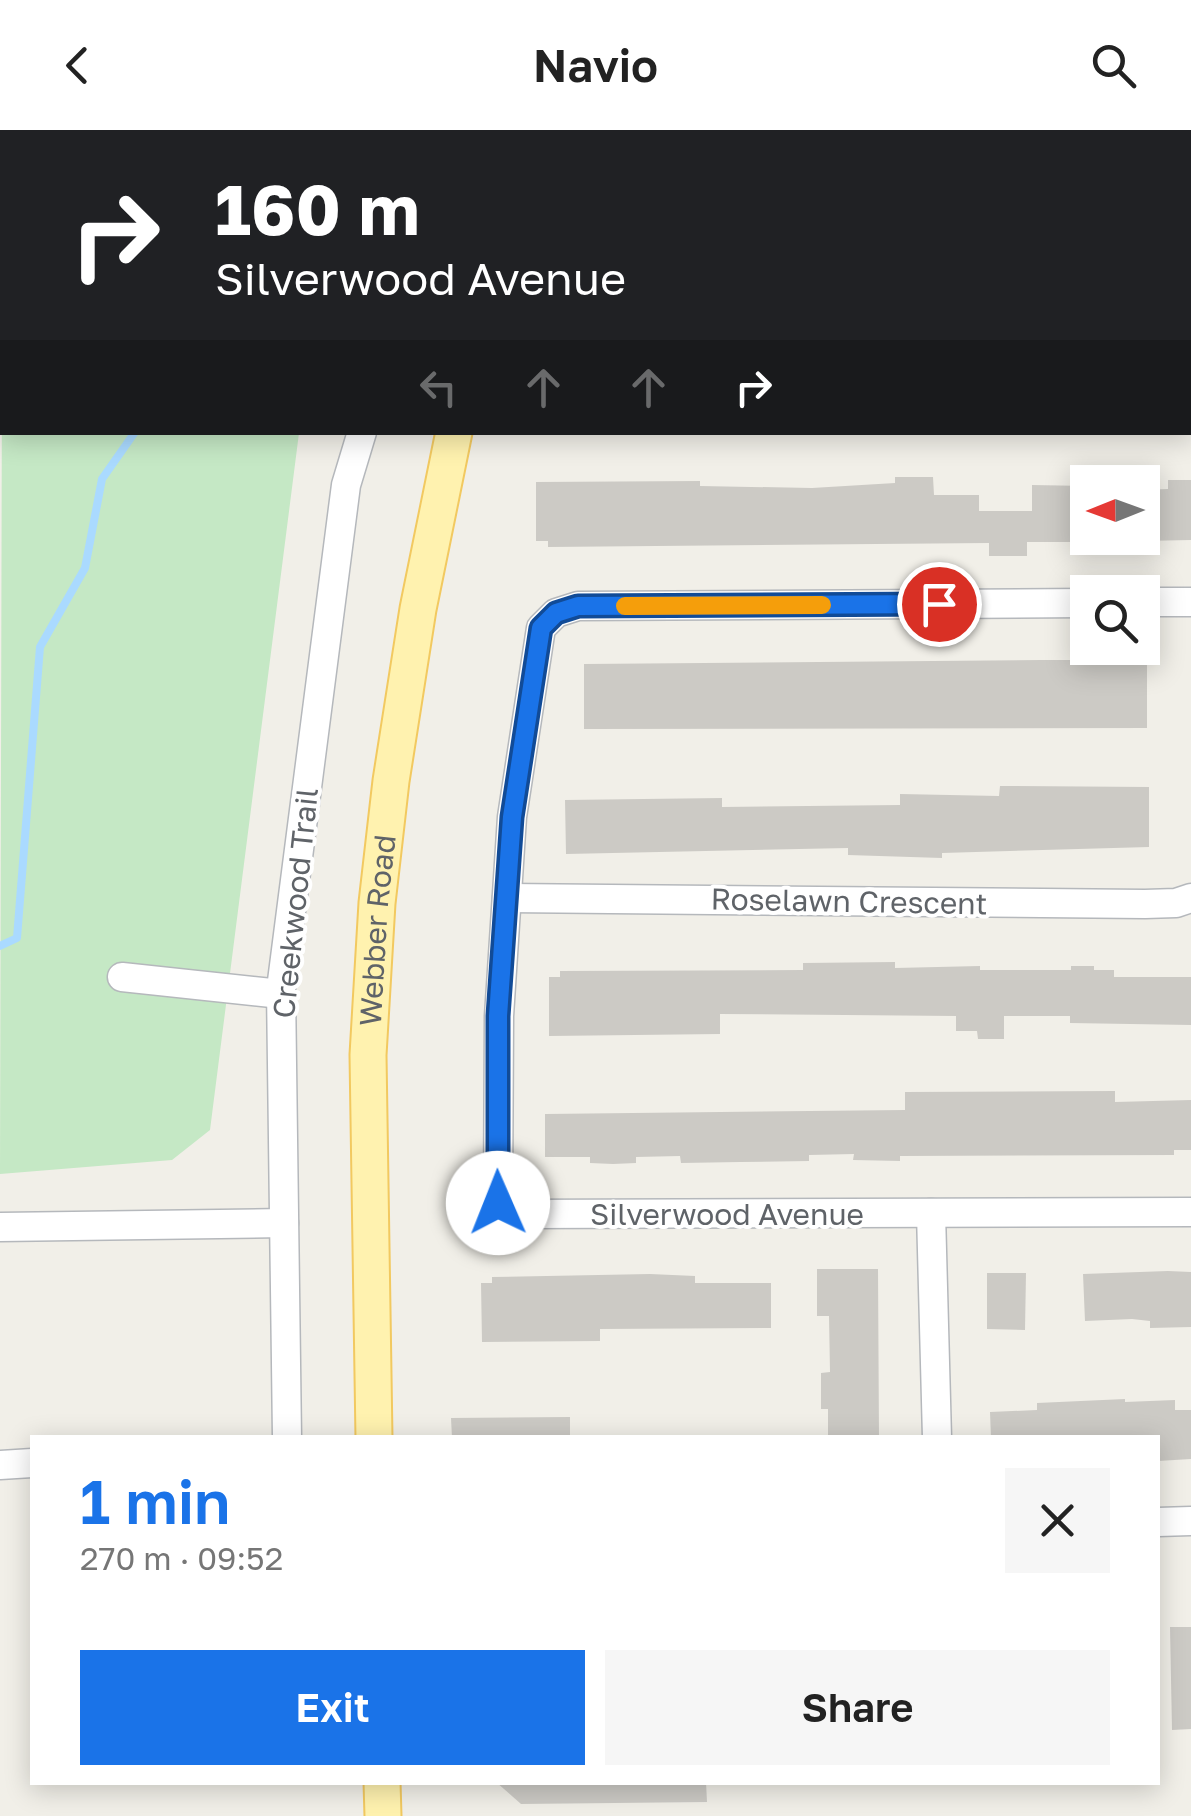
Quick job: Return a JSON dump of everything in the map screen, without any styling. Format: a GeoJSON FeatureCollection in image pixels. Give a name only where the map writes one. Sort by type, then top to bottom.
{"type":"FeatureCollection","features":[{"type":"Feature","properties":{"kind":"main road","name":"Webber Road"},"geometry":{"type":"LineString","coordinates":[[374,1435],[368,1055],[376,903],[418,610],[453,435]]}},
{"type":"Feature","properties":{"kind":"main road"},"geometry":{"type":"LineString","coordinates":[[382,1785],[383,1816]]}},
{"type":"Feature","properties":{"kind":"street","name":"Creekwood Trail"},"geometry":{"type":"LineString","coordinates":[[286,1435],[281,994],[346,485],[361,435]]}},
{"type":"Feature","properties":{"kind":"street"},"geometry":{"type":"LineString","coordinates":[[1160,602],[1191,602]]}},
{"type":"Feature","properties":{"kind":"street","name":"Silverwood Avenue"},"geometry":{"type":"LineString","coordinates":[[1070,603],[578,606],[556,613],[541,628],[512,817],[498,1016],[498,1203],[517,1214],[1191,1212]]}},
{"type":"Feature","properties":{"kind":"street","name":"Roselawn Crescent"},"geometry":{"type":"LineString","coordinates":[[507,898],[1125,904],[1176,903],[1191,898]]}},
{"type":"Feature","properties":{"kind":"street"},"geometry":{"type":"LineString","coordinates":[[122,977],[281,994]]}},
{"type":"Feature","properties":{"kind":"street"},"geometry":{"type":"LineString","coordinates":[[932,1213],[937,1435]]}},
{"type":"Feature","properties":{"kind":"street"},"geometry":{"type":"LineString","coordinates":[[0,1227],[284,1222]]}},
{"type":"Feature","properties":{"kind":"street"},"geometry":{"type":"LineString","coordinates":[[0,1466],[30,1463]]}},
{"type":"Feature","properties":{"kind":"street"},"geometry":{"type":"LineString","coordinates":[[1160,1522],[1191,1522]]}},
{"type":"Feature","properties":{"kind":"green space"},"geometry":{"type":"Polygon","coordinates":[[[2,435],[299,435],[210,1130],[172,1160],[0,1174],[2,435]]]}},
{"type":"Feature","properties":{"kind":"building"},"geometry":{"type":"Polygon","coordinates":[[[895,477],[933,477],[934,495],[979,495],[979,511],[1032,511],[1032,485],[1070,486],[1070,542],[1027,542],[1027,556],[989,556],[989,543],[548,547],[548,541],[536,541],[536,482],[700,481],[700,486],[812,488],[895,483],[895,477]]]}},
{"type":"Feature","properties":{"kind":"building"},"geometry":{"type":"Polygon","coordinates":[[[1168,480],[1191,480],[1191,540],[1160,541],[1160,489],[1168,489],[1168,480]]]}},
{"type":"Feature","properties":{"kind":"building"},"geometry":{"type":"Polygon","coordinates":[[[1070,660],[1070,665],[1147,665],[1147,728],[584,729],[584,664],[1070,660]]]}},
{"type":"Feature","properties":{"kind":"building"},"geometry":{"type":"Polygon","coordinates":[[[1000,786],[1149,787],[1149,847],[942,853],[942,858],[848,855],[848,848],[566,854],[565,800],[722,798],[722,807],[900,805],[900,794],[999,796],[1000,786]]]}},
{"type":"Feature","properties":{"kind":"building"},"geometry":{"type":"Polygon","coordinates":[[[895,962],[895,968],[980,966],[980,970],[1071,970],[1071,966],[1094,966],[1094,970],[1114,970],[1114,977],[1191,977],[1191,1025],[1070,1023],[1070,1016],[1004,1016],[1004,1039],[978,1039],[977,1031],[956,1031],[956,1016],[720,1014],[720,1034],[549,1036],[549,977],[560,977],[560,971],[803,970],[803,963],[895,962]]]}},
{"type":"Feature","properties":{"kind":"building"},"geometry":{"type":"Polygon","coordinates":[[[1115,1091],[1115,1102],[1191,1100],[1191,1150],[1174,1150],[1174,1155],[900,1156],[900,1161],[853,1160],[854,1154],[809,1155],[809,1161],[681,1163],[680,1156],[636,1157],[636,1163],[613,1164],[590,1163],[590,1157],[545,1157],[545,1114],[905,1110],[905,1092],[1115,1091]]]}},
{"type":"Feature","properties":{"kind":"building"},"geometry":{"type":"Polygon","coordinates":[[[817,1269],[878,1269],[879,1435],[828,1435],[828,1409],[821,1409],[821,1373],[830,1372],[829,1316],[817,1316],[817,1269]]]}},
{"type":"Feature","properties":{"kind":"building"},"geometry":{"type":"Polygon","coordinates":[[[1191,1272],[1191,1327],[1150,1328],[1150,1321],[1132,1319],[1085,1321],[1083,1274],[1191,1272]]]}},
{"type":"Feature","properties":{"kind":"building"},"geometry":{"type":"Polygon","coordinates":[[[987,1273],[1026,1273],[1025,1330],[987,1329],[987,1273]]]}},
{"type":"Feature","properties":{"kind":"building"},"geometry":{"type":"Polygon","coordinates":[[[695,1276],[695,1283],[771,1283],[771,1328],[600,1329],[600,1341],[482,1342],[481,1283],[492,1283],[492,1277],[695,1276]]]}},
{"type":"Feature","properties":{"kind":"building"},"geometry":{"type":"Polygon","coordinates":[[[1175,1400],[1175,1410],[1191,1410],[1191,1459],[1160,1461],[1160,1435],[991,1435],[990,1412],[1037,1410],[1037,1403],[1175,1400]]]}},
{"type":"Feature","properties":{"kind":"building"},"geometry":{"type":"Polygon","coordinates":[[[570,1417],[570,1435],[452,1435],[451,1418],[570,1417]]]}},
{"type":"Feature","properties":{"kind":"building"},"geometry":{"type":"Polygon","coordinates":[[[1170,1627],[1191,1627],[1191,1729],[1172,1730],[1170,1627]]]}},
{"type":"Feature","properties":{"kind":"building"},"geometry":{"type":"Polygon","coordinates":[[[499,1785],[706,1785],[707,1802],[521,1804],[499,1785]]]}},
{"type":"Feature","properties":{"kind":"waterway"},"geometry":{"type":"LineString","coordinates":[[0,946],[17,938],[40,647],[85,568],[102,479],[133,435]]}},
{"type":"Feature","properties":{"kind":"slow traffic"},"geometry":{"type":"LineString","coordinates":[[625,606],[822,605]]}},
{"type":"Feature","properties":{"kind":"route"},"geometry":{"type":"LineString","coordinates":[[498,1203],[498,1016],[512,817],[541,628],[556,613],[578,606],[939,604]]}}]}
